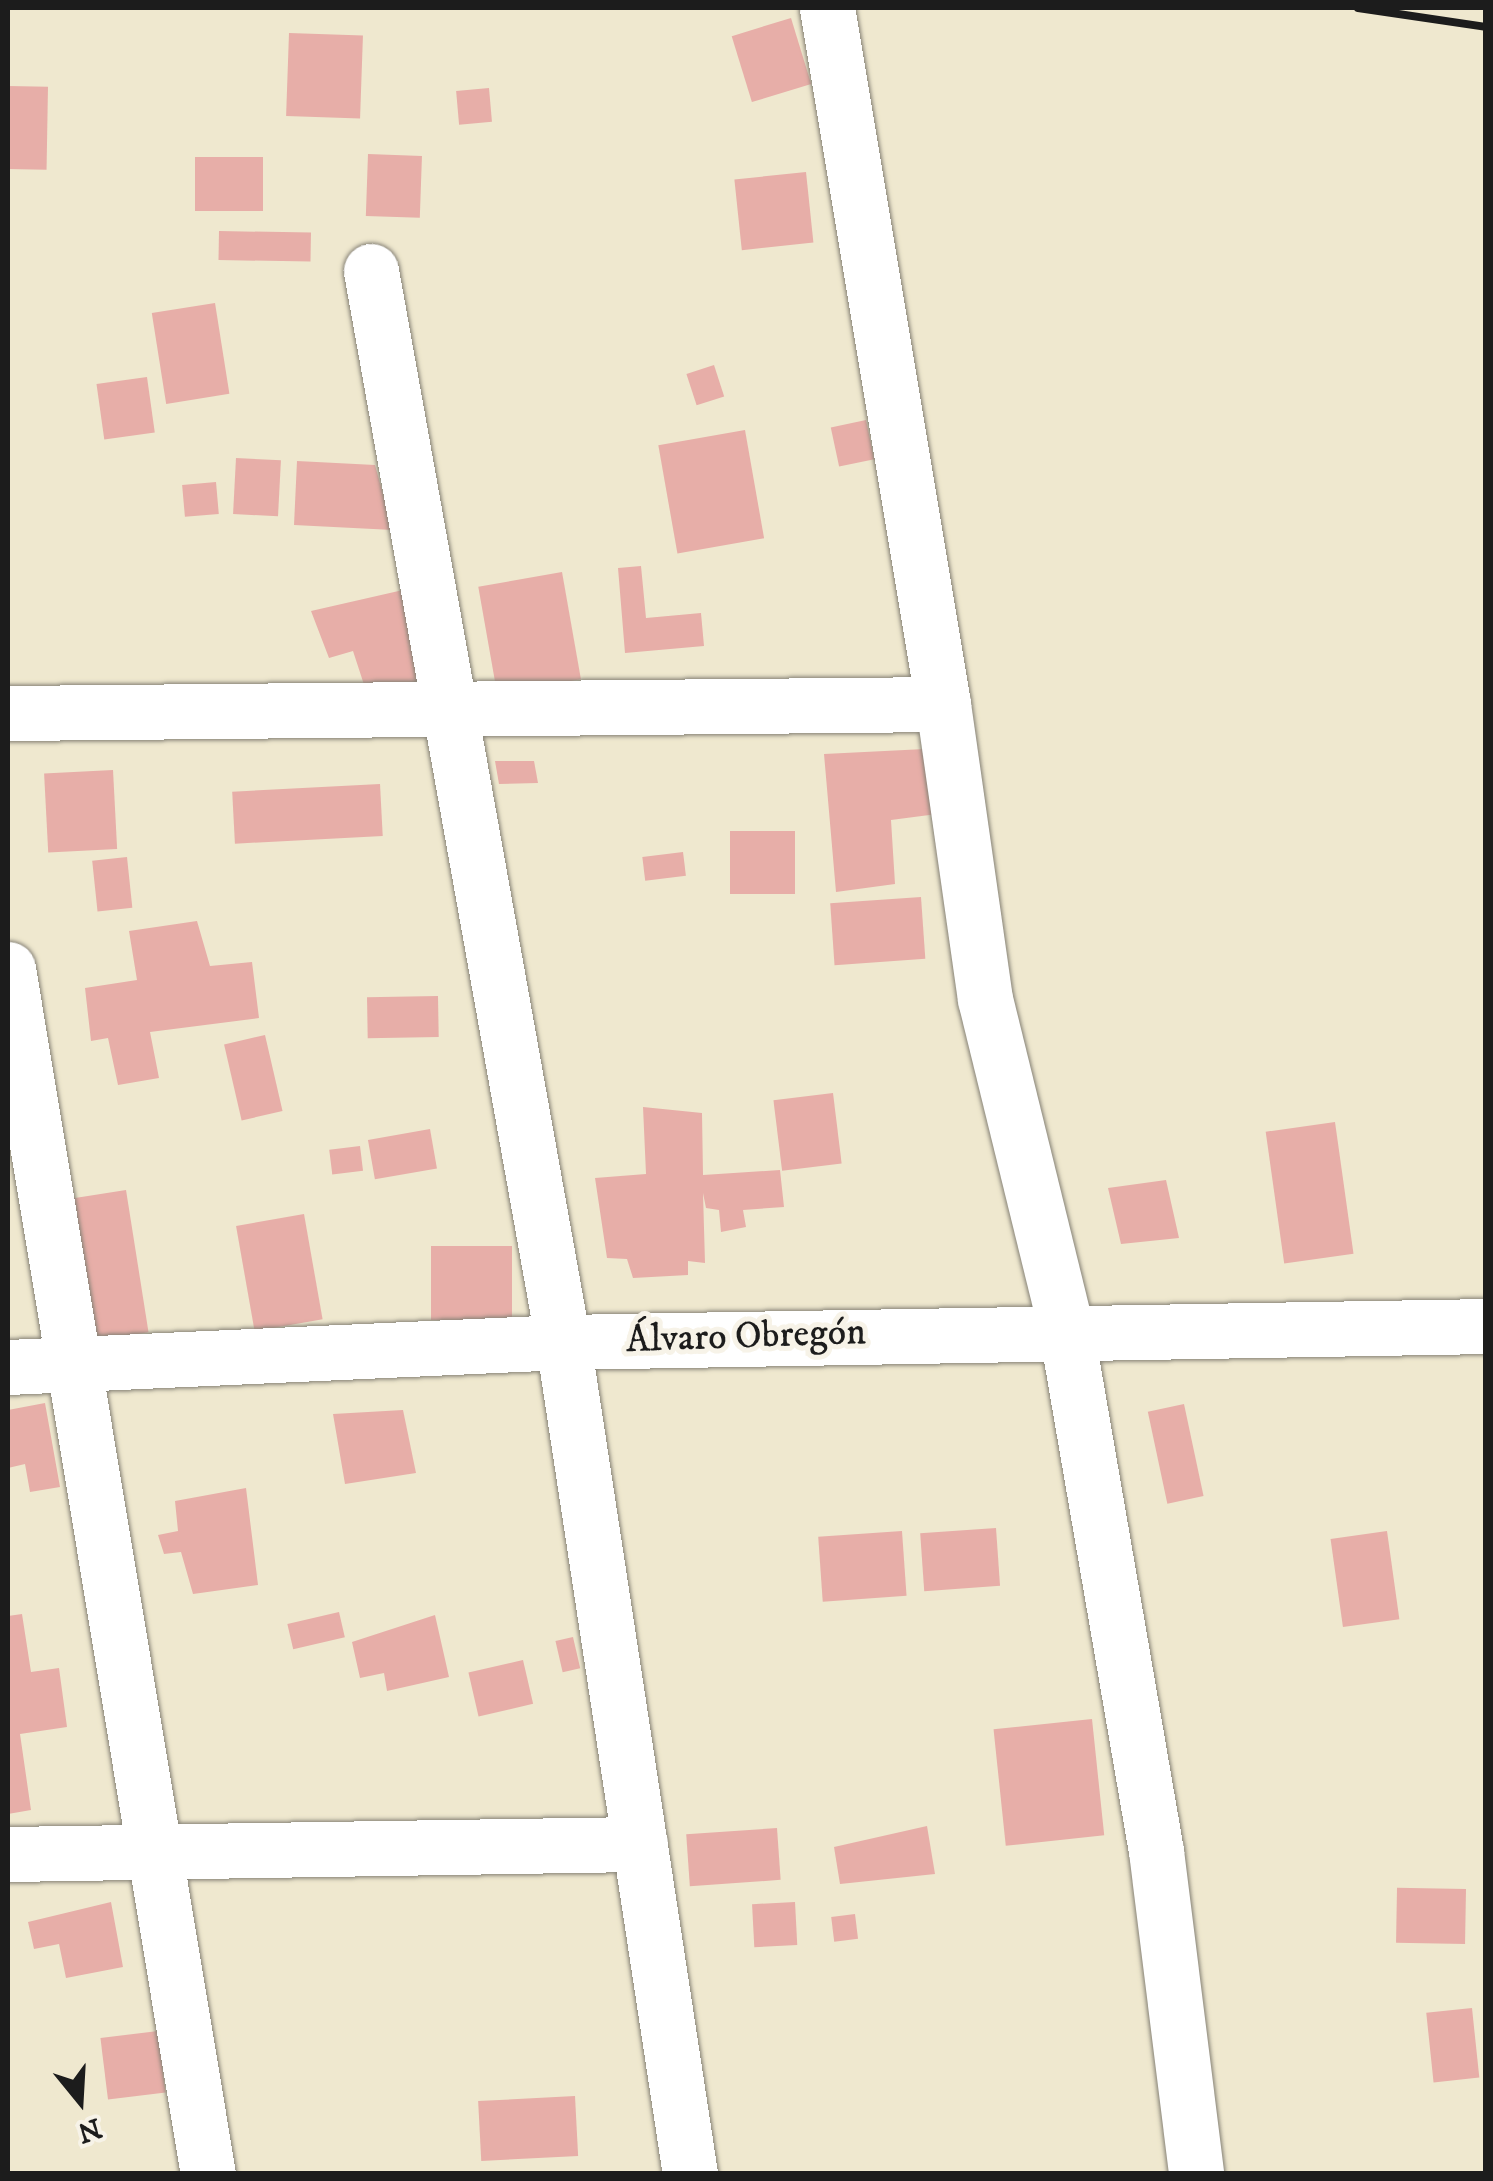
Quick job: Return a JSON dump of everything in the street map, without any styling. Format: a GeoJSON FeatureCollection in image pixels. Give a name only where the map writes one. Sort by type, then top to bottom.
{"type":"FeatureCollection","features":[{"type":"Feature","properties":{"kind":"street"},"geometry":{"type":"LineString","coordinates":[[827,8],[943,704],[985,1000],[1066,1328],[1156,1851],[1196,2174]]}},
{"type":"Feature","properties":{"kind":"street"},"geometry":{"type":"LineString","coordinates":[[371,270],[564,1342],[690,2174]]}},
{"type":"Feature","properties":{"kind":"street"},"geometry":{"type":"LineString","coordinates":[[8,713],[452,715],[943,704]]}},
{"type":"Feature","properties":{"kind":"street"},"geometry":{"type":"LineString","coordinates":[[8,969],[68,1366],[160,1849],[208,2174]]}},
{"type":"Feature","properties":{"kind":"street","name":"Álvaro Obregón"},"geometry":{"type":"LineString","coordinates":[[8,1367],[564,1342],[1066,1328],[1486,1326]]}},
{"type":"Feature","properties":{"kind":"street"},"geometry":{"type":"LineString","coordinates":[[8,1854],[640,1844]]}},
{"type":"Feature","properties":{"kind":"building"},"geometry":{"type":"Polygon","coordinates":[[[791,18],[811,84],[752,102],[732,36],[791,18]]]}},
{"type":"Feature","properties":{"kind":"building"},"geometry":{"type":"Polygon","coordinates":[[[289,33],[363,36],[360,119],[286,116],[289,33]]]}},
{"type":"Feature","properties":{"kind":"building"},"geometry":{"type":"Polygon","coordinates":[[[8,86],[48,87],[47,170],[8,169],[8,86]]]}},
{"type":"Feature","properties":{"kind":"building"},"geometry":{"type":"Polygon","coordinates":[[[489,88],[492,122],[459,125],[456,91],[489,88]]]}},
{"type":"Feature","properties":{"kind":"building"},"geometry":{"type":"Polygon","coordinates":[[[368,154],[422,156],[420,218],[366,216],[368,154]]]}},
{"type":"Feature","properties":{"kind":"building"},"geometry":{"type":"Polygon","coordinates":[[[195,157],[263,157],[263,211],[195,211],[195,157]]]}},
{"type":"Feature","properties":{"kind":"building"},"geometry":{"type":"Polygon","coordinates":[[[806,172],[813,243],[742,250],[734,180],[806,172]]]}},
{"type":"Feature","properties":{"kind":"building"},"geometry":{"type":"Polygon","coordinates":[[[219,231],[311,233],[310,262],[218,260],[219,231]]]}},
{"type":"Feature","properties":{"kind":"building"},"geometry":{"type":"Polygon","coordinates":[[[215,303],[229,394],[166,404],[152,313],[215,303]]]}},
{"type":"Feature","properties":{"kind":"building"},"geometry":{"type":"Polygon","coordinates":[[[714,365],[724,396],[697,405],[686,374],[714,365]]]}},
{"type":"Feature","properties":{"kind":"building"},"geometry":{"type":"Polygon","coordinates":[[[147,377],[155,432],[104,440],[96,384],[147,377]]]}},
{"type":"Feature","properties":{"kind":"building"},"geometry":{"type":"Polygon","coordinates":[[[866,420],[874,459],[839,467],[831,427],[866,420]]]}},
{"type":"Feature","properties":{"kind":"building"},"geometry":{"type":"Polygon","coordinates":[[[745,430],[764,538],[677,554],[658,445],[745,430]]]}},
{"type":"Feature","properties":{"kind":"building"},"geometry":{"type":"Polygon","coordinates":[[[236,458],[281,460],[278,516],[233,514],[236,458]]]}},
{"type":"Feature","properties":{"kind":"building"},"geometry":{"type":"Polygon","coordinates":[[[297,461],[375,465],[393,530],[294,525],[297,461]]]}},
{"type":"Feature","properties":{"kind":"building"},"geometry":{"type":"Polygon","coordinates":[[[216,482],[219,514],[185,517],[182,485],[216,482]]]}},
{"type":"Feature","properties":{"kind":"building"},"geometry":{"type":"Polygon","coordinates":[[[641,566],[646,618],[701,613],[704,646],[625,653],[618,568],[641,566]]]}},
{"type":"Feature","properties":{"kind":"building"},"geometry":{"type":"Polygon","coordinates":[[[562,572],[581,679],[497,694],[478,587],[562,572]]]}},
{"type":"Feature","properties":{"kind":"building"},"geometry":{"type":"Polygon","coordinates":[[[403,590],[423,688],[369,700],[353,651],[329,658],[311,611],[403,590]]]}},
{"type":"Feature","properties":{"kind":"building"},"geometry":{"type":"Polygon","coordinates":[[[925,749],[937,814],[891,820],[895,884],[836,892],[824,754],[925,749]]]}},
{"type":"Feature","properties":{"kind":"building"},"geometry":{"type":"Polygon","coordinates":[[[495,761],[534,761],[538,783],[499,784],[495,761]]]}},
{"type":"Feature","properties":{"kind":"building"},"geometry":{"type":"Polygon","coordinates":[[[113,770],[117,849],[48,853],[44,774],[113,770]]]}},
{"type":"Feature","properties":{"kind":"building"},"geometry":{"type":"Polygon","coordinates":[[[380,784],[383,836],[235,844],[232,792],[380,784]]]}},
{"type":"Feature","properties":{"kind":"building"},"geometry":{"type":"Polygon","coordinates":[[[730,831],[795,831],[795,894],[730,894],[730,831]]]}},
{"type":"Feature","properties":{"kind":"building"},"geometry":{"type":"Polygon","coordinates":[[[683,852],[686,876],[645,881],[642,857],[683,852]]]}},
{"type":"Feature","properties":{"kind":"building"},"geometry":{"type":"Polygon","coordinates":[[[127,857],[132,908],[98,911],[92,861],[127,857]]]}},
{"type":"Feature","properties":{"kind":"building"},"geometry":{"type":"Polygon","coordinates":[[[921,897],[925,959],[835,965],[830,903],[921,897]]]}},
{"type":"Feature","properties":{"kind":"building"},"geometry":{"type":"Polygon","coordinates":[[[197,921],[210,966],[252,962],[259,1018],[150,1032],[159,1078],[118,1085],[108,1038],[91,1041],[85,988],[137,980],[129,931],[197,921]]]}},
{"type":"Feature","properties":{"kind":"building"},"geometry":{"type":"Polygon","coordinates":[[[438,996],[439,1037],[368,1038],[367,997],[438,996]]]}},
{"type":"Feature","properties":{"kind":"building"},"geometry":{"type":"Polygon","coordinates":[[[265,1035],[283,1111],[242,1120],[224,1044],[265,1035]]]}},
{"type":"Feature","properties":{"kind":"building"},"geometry":{"type":"Polygon","coordinates":[[[833,1093],[842,1163],[782,1171],[773,1100],[833,1093]]]}},
{"type":"Feature","properties":{"kind":"building"},"geometry":{"type":"Polygon","coordinates":[[[643,1107],[702,1113],[703,1175],[780,1170],[784,1207],[743,1210],[746,1227],[721,1232],[719,1210],[706,1208],[703,1193],[705,1263],[688,1261],[688,1275],[633,1278],[627,1259],[607,1258],[595,1178],[646,1174],[643,1107]]]}},
{"type":"Feature","properties":{"kind":"building"},"geometry":{"type":"Polygon","coordinates":[[[1335,1122],[1354,1254],[1284,1263],[1266,1132],[1335,1122]]]}},
{"type":"Feature","properties":{"kind":"building"},"geometry":{"type":"Polygon","coordinates":[[[430,1129],[437,1168],[375,1179],[368,1140],[430,1129]]]}},
{"type":"Feature","properties":{"kind":"building"},"geometry":{"type":"Polygon","coordinates":[[[360,1146],[363,1171],[332,1175],[329,1150],[360,1146]]]}},
{"type":"Feature","properties":{"kind":"building"},"geometry":{"type":"Polygon","coordinates":[[[1166,1180],[1179,1238],[1121,1244],[1108,1188],[1166,1180]]]}},
{"type":"Feature","properties":{"kind":"building"},"geometry":{"type":"Polygon","coordinates":[[[126,1190],[149,1332],[91,1341],[69,1199],[126,1190]]]}},
{"type":"Feature","properties":{"kind":"building"},"geometry":{"type":"Polygon","coordinates":[[[304,1214],[323,1319],[255,1331],[236,1226],[304,1214]]]}},
{"type":"Feature","properties":{"kind":"building"},"geometry":{"type":"Polygon","coordinates":[[[431,1246],[512,1246],[512,1320],[431,1320],[431,1246]]]}},
{"type":"Feature","properties":{"kind":"building"},"geometry":{"type":"Polygon","coordinates":[[[45,1403],[60,1487],[30,1492],[25,1464],[8,1468],[8,1410],[45,1403]]]}},
{"type":"Feature","properties":{"kind":"building"},"geometry":{"type":"Polygon","coordinates":[[[1184,1404],[1204,1496],[1167,1504],[1148,1412],[1184,1404]]]}},
{"type":"Feature","properties":{"kind":"building"},"geometry":{"type":"Polygon","coordinates":[[[403,1410],[416,1473],[345,1484],[333,1414],[403,1410]]]}},
{"type":"Feature","properties":{"kind":"building"},"geometry":{"type":"Polygon","coordinates":[[[246,1488],[258,1585],[193,1594],[181,1552],[164,1554],[158,1535],[178,1531],[175,1501],[246,1488]]]}},
{"type":"Feature","properties":{"kind":"building"},"geometry":{"type":"Polygon","coordinates":[[[996,1528],[1000,1586],[924,1591],[920,1533],[996,1528]]]}},
{"type":"Feature","properties":{"kind":"building"},"geometry":{"type":"Polygon","coordinates":[[[902,1531],[907,1596],[823,1602],[818,1537],[902,1531]]]}},
{"type":"Feature","properties":{"kind":"building"},"geometry":{"type":"Polygon","coordinates":[[[1387,1531],[1399,1619],[1343,1627],[1331,1539],[1387,1531]]]}},
{"type":"Feature","properties":{"kind":"building"},"geometry":{"type":"Polygon","coordinates":[[[339,1612],[345,1637],[293,1649],[287,1624],[339,1612]]]}},
{"type":"Feature","properties":{"kind":"building"},"geometry":{"type":"Polygon","coordinates":[[[22,1614],[31,1672],[59,1668],[67,1727],[20,1734],[31,1810],[8,1814],[8,1616],[22,1614]]]}},
{"type":"Feature","properties":{"kind":"building"},"geometry":{"type":"Polygon","coordinates":[[[435,1615],[449,1677],[387,1691],[384,1673],[360,1678],[352,1642],[435,1615]]]}},
{"type":"Feature","properties":{"kind":"building"},"geometry":{"type":"Polygon","coordinates":[[[573,1637],[580,1668],[563,1672],[555,1641],[573,1637]]]}},
{"type":"Feature","properties":{"kind":"building"},"geometry":{"type":"Polygon","coordinates":[[[523,1660],[533,1704],[479,1716],[468,1673],[523,1660]]]}},
{"type":"Feature","properties":{"kind":"building"},"geometry":{"type":"Polygon","coordinates":[[[1092,1719],[1104,1835],[1006,1846],[994,1729],[1092,1719]]]}},
{"type":"Feature","properties":{"kind":"building"},"geometry":{"type":"Polygon","coordinates":[[[927,1826],[935,1874],[840,1884],[834,1847],[927,1826]]]}},
{"type":"Feature","properties":{"kind":"building"},"geometry":{"type":"Polygon","coordinates":[[[777,1828],[781,1880],[690,1886],[686,1834],[777,1828]]]}},
{"type":"Feature","properties":{"kind":"building"},"geometry":{"type":"Polygon","coordinates":[[[1397,1888],[1466,1889],[1465,1944],[1396,1943],[1397,1888]]]}},
{"type":"Feature","properties":{"kind":"building"},"geometry":{"type":"Polygon","coordinates":[[[111,1902],[123,1967],[66,1978],[59,1944],[34,1949],[28,1922],[111,1902]]]}},
{"type":"Feature","properties":{"kind":"building"},"geometry":{"type":"Polygon","coordinates":[[[795,1902],[797,1945],[754,1947],[752,1904],[795,1902]]]}},
{"type":"Feature","properties":{"kind":"building"},"geometry":{"type":"Polygon","coordinates":[[[855,1914],[858,1939],[834,1942],[831,1917],[855,1914]]]}},
{"type":"Feature","properties":{"kind":"building"},"geometry":{"type":"Polygon","coordinates":[[[1472,2008],[1479,2078],[1434,2082],[1426,2013],[1472,2008]]]}},
{"type":"Feature","properties":{"kind":"building"},"geometry":{"type":"Polygon","coordinates":[[[158,2031],[166,2093],[108,2100],[100,2038],[158,2031]]]}},
{"type":"Feature","properties":{"kind":"building"},"geometry":{"type":"Polygon","coordinates":[[[575,2096],[578,2156],[481,2161],[478,2101],[575,2096]]]}},
{"type":"Feature","properties":{"kind":"railway"},"geometry":{"type":"LineString","coordinates":[[1358,8],[1486,27]]}}]}
